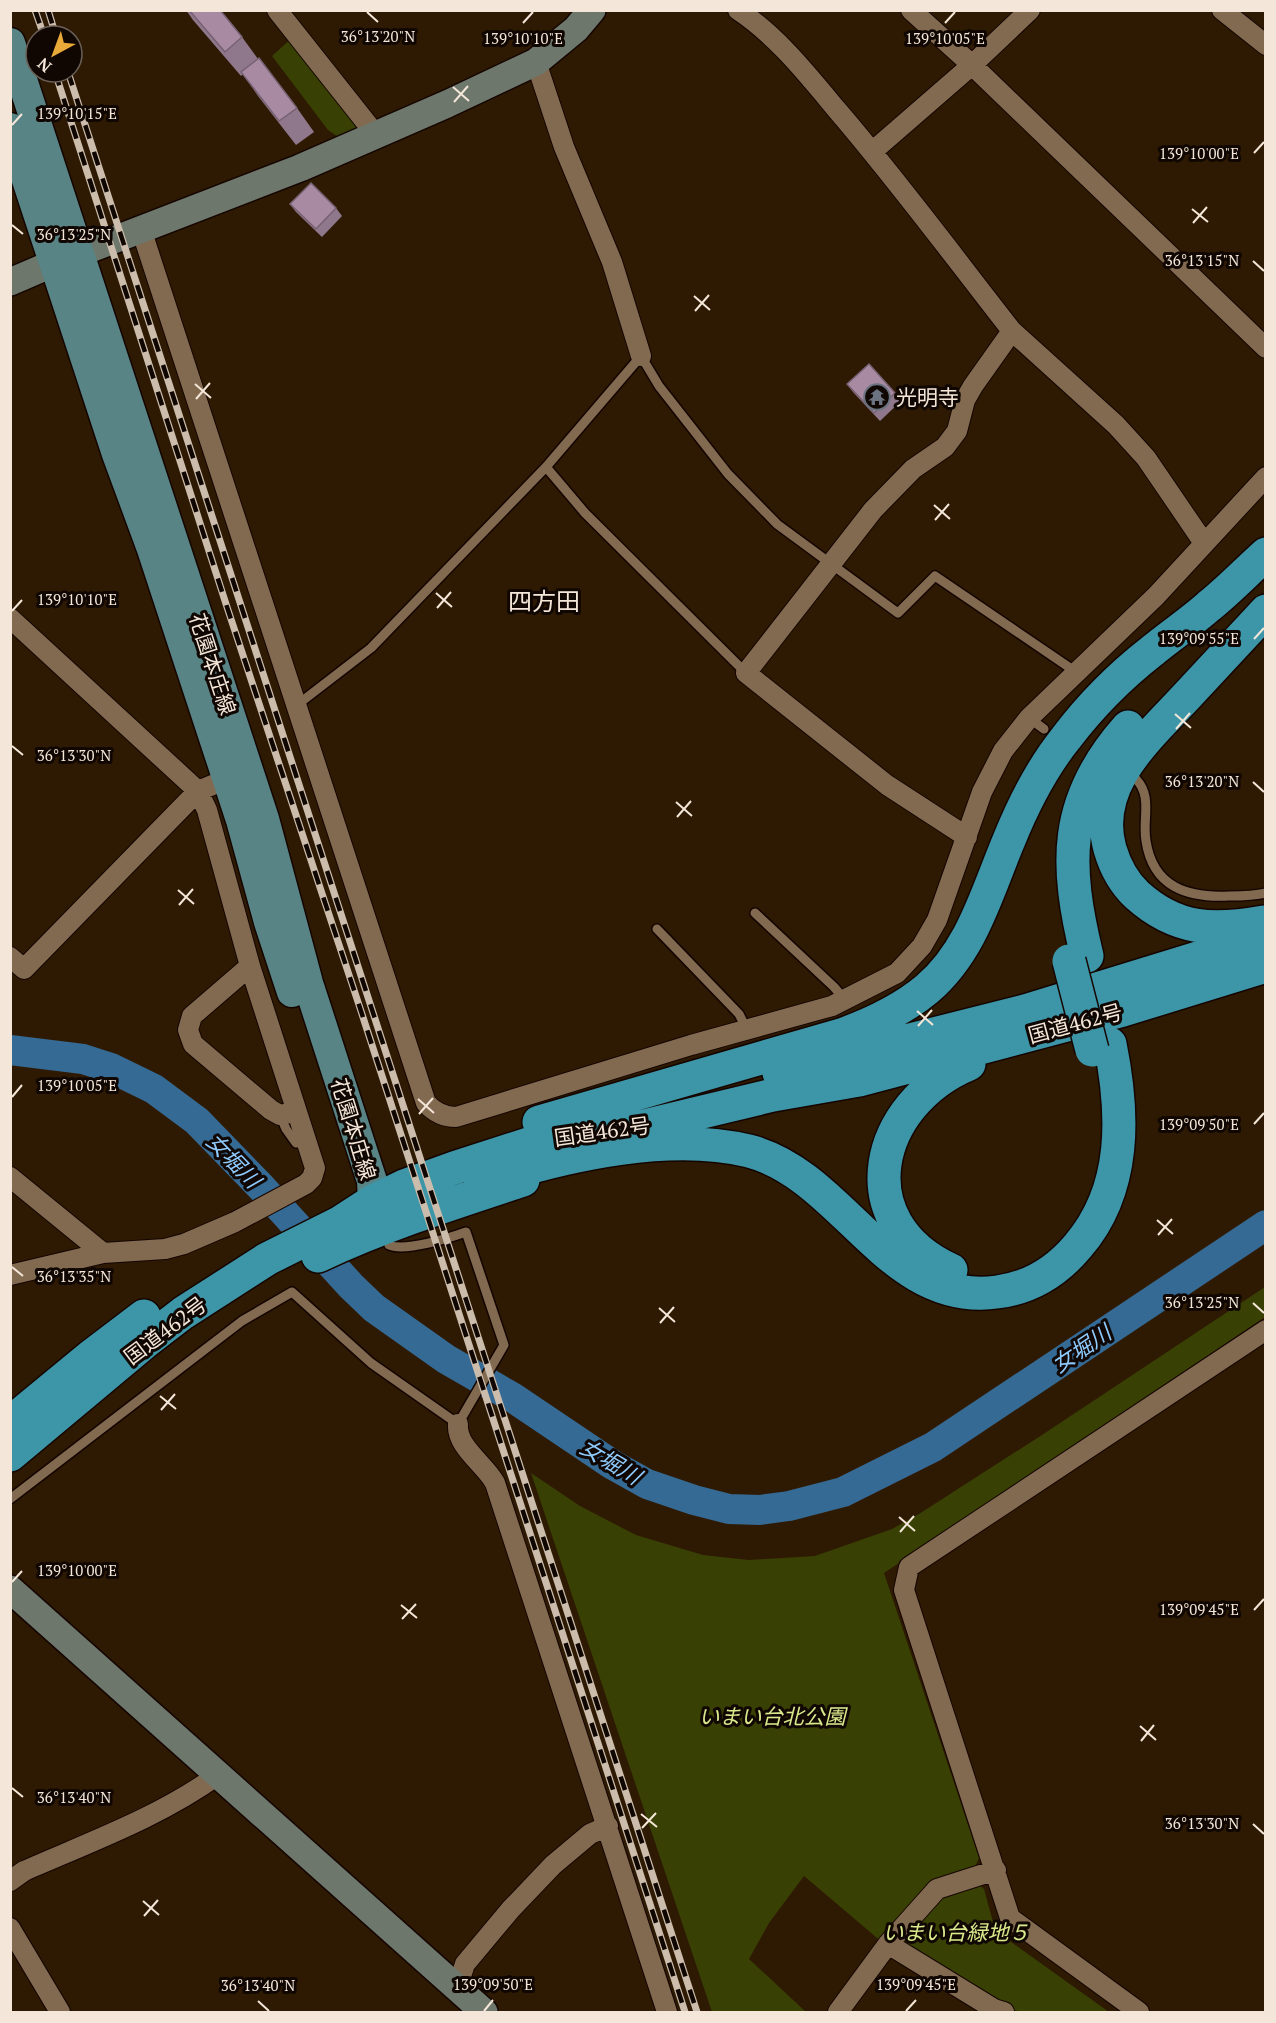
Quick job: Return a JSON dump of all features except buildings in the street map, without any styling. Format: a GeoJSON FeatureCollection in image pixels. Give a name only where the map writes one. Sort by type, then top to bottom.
{"type":"FeatureCollection","features":[{"type":"Feature","properties":{"kind":"highway"},"geometry":{"type":"LineString","coordinates":[[539,1122],[844,1034],[890,1015],[929,988],[960,951],[984,905],[1012,832],[1032,788],[1064,740],[1084,715],[1127,672],[1209,607],[1266,554]]}},
{"type":"Feature","properties":{"kind":"highway"},"geometry":{"type":"LineString","coordinates":[[367,1190],[392,1207],[574,1156],[678,1143],[706,1144],[752,1152],[772,1160],[811,1185],[898,1262],[920,1277],[941,1287],[985,1294],[1009,1291],[1031,1284],[1053,1271],[1086,1237],[1099,1216],[1115,1169],[1119,1143],[1118,1093],[1101,1047],[1055,880],[1056,829],[1068,783],[1093,740],[1209,607]]}},
{"type":"Feature","properties":{"kind":"highway"},"geometry":{"type":"LineString","coordinates":[[1078,958],[1072,871],[1073,840],[1084,794],[1095,771],[1125,730],[1159,694],[1266,610]]}},
{"type":"Feature","properties":{"kind":"highway"},"geometry":{"type":"LineString","coordinates":[[1266,610],[1133,754],[1114,787],[1107,821],[1107,840],[1120,876],[1148,904],[1166,916],[1188,925],[1213,928],[1237,927],[1266,921]]}},
{"type":"Feature","properties":{"kind":"highway","name":"国道462号"},"geometry":{"type":"LineString","coordinates":[[367,1190],[404,1186],[544,1139],[644,1126],[773,1095],[859,1080],[1122,1010],[1265,957]]}},
{"type":"Feature","properties":{"kind":"highway","name":"国道462号"},"geometry":{"type":"LineString","coordinates":[[259,1250],[330,1213],[367,1190],[473,1142],[539,1122],[663,1102],[926,1038],[1025,1011],[1265,957]]}},
{"type":"Feature","properties":{"kind":"highway"},"geometry":{"type":"LineString","coordinates":[[1101,1047],[1097,1158],[1084,1200],[1061,1236],[1046,1251],[1029,1262],[1011,1269],[990,1273],[951,1270],[933,1261],[917,1249],[904,1235],[887,1203],[883,1183],[884,1164],[896,1126],[922,1094],[937,1081],[975,1061],[1144,1012],[1265,957]]}},
{"type":"Feature","properties":{"kind":"highway"},"geometry":{"type":"LineString","coordinates":[[14,1441],[56,1431],[185,1331],[231,1301],[259,1250],[330,1213],[461,1200],[649,1146]]}},
{"type":"Feature","properties":{"kind":"main road","name":"花園本庄線"},"geometry":{"type":"LineString","coordinates":[[10,43],[117,454],[152,549],[241,820],[269,922],[367,1190]]}},
{"type":"Feature","properties":{"kind":"main road","name":"花園本庄線"},"geometry":{"type":"LineString","coordinates":[[10,128],[66,258],[264,819],[367,1190]]}},
{"type":"Feature","properties":{"kind":"street"},"geometry":{"type":"LineString","coordinates":[[277,10],[376,135]]}},
{"type":"Feature","properties":{"kind":"street"},"geometry":{"type":"LineString","coordinates":[[10,282],[66,258],[300,168],[447,104],[536,62],[576,29],[592,10]]}},
{"type":"Feature","properties":{"kind":"street"},"geometry":{"type":"LineString","coordinates":[[738,10],[759,24],[812,80],[873,151],[1012,331],[1116,425],[1146,458],[1204,543]]}},
{"type":"Feature","properties":{"kind":"street"},"geometry":{"type":"LineString","coordinates":[[911,10],[972,65],[1266,348]]}},
{"type":"Feature","properties":{"kind":"street"},"geometry":{"type":"LineString","coordinates":[[873,151],[972,65],[1030,10]]}},
{"type":"Feature","properties":{"kind":"street"},"geometry":{"type":"LineString","coordinates":[[1222,10],[1266,45]]}},
{"type":"Feature","properties":{"kind":"street"},"geometry":{"type":"LineString","coordinates":[[536,62],[564,147],[612,262],[641,356]]}},
{"type":"Feature","properties":{"kind":"street"},"geometry":{"type":"LineString","coordinates":[[141,229],[297,705],[410,1072],[426,1103],[447,1117],[456,1117],[832,1006],[897,973],[922,946],[937,920],[982,792],[1003,751],[1037,724],[1076,672],[1156,596],[1266,477]]}},
{"type":"Feature","properties":{"kind":"street"},"geometry":{"type":"LineString","coordinates":[[967,837],[887,785],[746,673],[873,510],[913,469],[945,447],[957,431],[965,400],[973,386],[1012,331]]}},
{"type":"Feature","properties":{"kind":"street"},"geometry":{"type":"LineString","coordinates":[[10,618],[198,791],[207,810],[250,966],[314,1161],[315,1168],[312,1178],[330,1213]]}},
{"type":"Feature","properties":{"kind":"street"},"geometry":{"type":"LineString","coordinates":[[10,957],[24,969],[198,791],[227,779]]}},
{"type":"Feature","properties":{"kind":"street"},"geometry":{"type":"LineString","coordinates":[[250,966],[192,1016],[188,1030],[193,1044],[284,1114]]}},
{"type":"Feature","properties":{"kind":"street"},"geometry":{"type":"LineString","coordinates":[[10,1177],[104,1253]]}},
{"type":"Feature","properties":{"kind":"street"},"geometry":{"type":"LineString","coordinates":[[10,1275],[104,1253],[165,1249],[201,1238],[259,1250]]}},
{"type":"Feature","properties":{"kind":"street"},"geometry":{"type":"LineString","coordinates":[[1139,2013],[1010,1918],[904,1590],[909,1568],[1266,1330]]}},
{"type":"Feature","properties":{"kind":"street"},"geometry":{"type":"LineString","coordinates":[[460,1421],[459,1437],[489,1472],[495,1483],[667,2013]]}},
{"type":"Feature","properties":{"kind":"street"},"geometry":{"type":"LineString","coordinates":[[10,1589],[484,2013]]}},
{"type":"Feature","properties":{"kind":"street"},"geometry":{"type":"LineString","coordinates":[[10,1881],[24,1871],[160,1810],[219,1774]]}},
{"type":"Feature","properties":{"kind":"street"},"geometry":{"type":"LineString","coordinates":[[457,1988],[465,1964],[511,1909],[553,1865],[590,1833],[608,1826]]}},
{"type":"Feature","properties":{"kind":"street"},"geometry":{"type":"LineString","coordinates":[[838,2013],[888,1944],[937,1889],[996,1870]]}},
{"type":"Feature","properties":{"kind":"street"},"geometry":{"type":"LineString","coordinates":[[10,1928],[60,2013]]}},
{"type":"Feature","properties":{"kind":"street"},"geometry":{"type":"LineString","coordinates":[[888,1944],[1004,2013]]}},
{"type":"Feature","properties":{"kind":"lane"},"geometry":{"type":"LineString","coordinates":[[297,705],[371,648],[546,467],[641,356],[659,386],[728,474],[777,524],[830,565],[898,613],[935,576],[1076,672]]}},
{"type":"Feature","properties":{"kind":"lane"},"geometry":{"type":"LineString","coordinates":[[546,467],[585,513],[746,673]]}},
{"type":"Feature","properties":{"kind":"lane"},"geometry":{"type":"LineString","coordinates":[[1136,779],[1144,787],[1146,796],[1145,840],[1151,863],[1171,885],[1186,892],[1210,897],[1266,893]]}},
{"type":"Feature","properties":{"kind":"lane"},"geometry":{"type":"LineString","coordinates":[[755,913],[845,1000]]}},
{"type":"Feature","properties":{"kind":"lane"},"geometry":{"type":"LineString","coordinates":[[657,929],[739,1014],[747,1030]]}},
{"type":"Feature","properties":{"kind":"lane"},"geometry":{"type":"LineString","coordinates":[[284,1114],[286,1129],[296,1143]]}},
{"type":"Feature","properties":{"kind":"lane"},"geometry":{"type":"LineString","coordinates":[[10,1499],[242,1321],[292,1292],[371,1363],[460,1421],[502,1352],[504,1342],[465,1232],[413,1246],[389,1245]]}},
{"type":"Feature","properties":{"kind":"green space"},"geometry":{"type":"Polygon","coordinates":[[[293,37],[365,128],[340,138],[328,130],[272,56],[293,37]]]}},
{"type":"Feature","properties":{"kind":"green space","name":"いまい台北公園"},"geometry":{"type":"Polygon","coordinates":[[[1265,1287],[1265,1317],[884,1573],[979,1858],[973,1871],[883,1943],[804,1876],[769,1923],[749,1959],[806,2012],[712,2012],[531,1473],[580,1506],[636,1535],[703,1555],[749,1560],[815,1556],[892,1529],[919,1514],[1265,1287]]]}},
{"type":"Feature","properties":{"kind":"green space","name":"いまい台緑地５"},"geometry":{"type":"Polygon","coordinates":[[[976,1882],[984,1889],[993,1922],[1004,1937],[1109,2012],[1021,2012],[1005,2007],[899,1941],[936,1894],[976,1882]]]}},
{"type":"Feature","properties":{"kind":"waterway","name":"女堀川"},"geometry":{"type":"LineString","coordinates":[[10,1050],[83,1059],[111,1068],[154,1089],[197,1121],[374,1308],[446,1359],[512,1397],[613,1465],[647,1484],[729,1509],[760,1510],[789,1506],[843,1492],[933,1447],[1266,1225]]}},
{"type":"Feature","properties":{"kind":"railway"},"geometry":{"type":"LineString","coordinates":[[35,10],[40,24]]}},
{"type":"Feature","properties":{"kind":"railway"},"geometry":{"type":"LineString","coordinates":[[48,10],[52,24]]}},
{"type":"Feature","properties":{"kind":"railway"},"geometry":{"type":"LineString","coordinates":[[59,84],[685,2012]]}},
{"type":"Feature","properties":{"kind":"railway"},"geometry":{"type":"LineString","coordinates":[[72,84],[697,2012]]}},
{"type":"Feature","properties":{"kind":"place","name":"光明寺"},"geometry":{"type":"Point","coordinates":[877,397]}},
{"type":"Feature","properties":{"kind":"district","name":"四方田"},"geometry":{"type":"Point","coordinates":[544,601]}}]}
